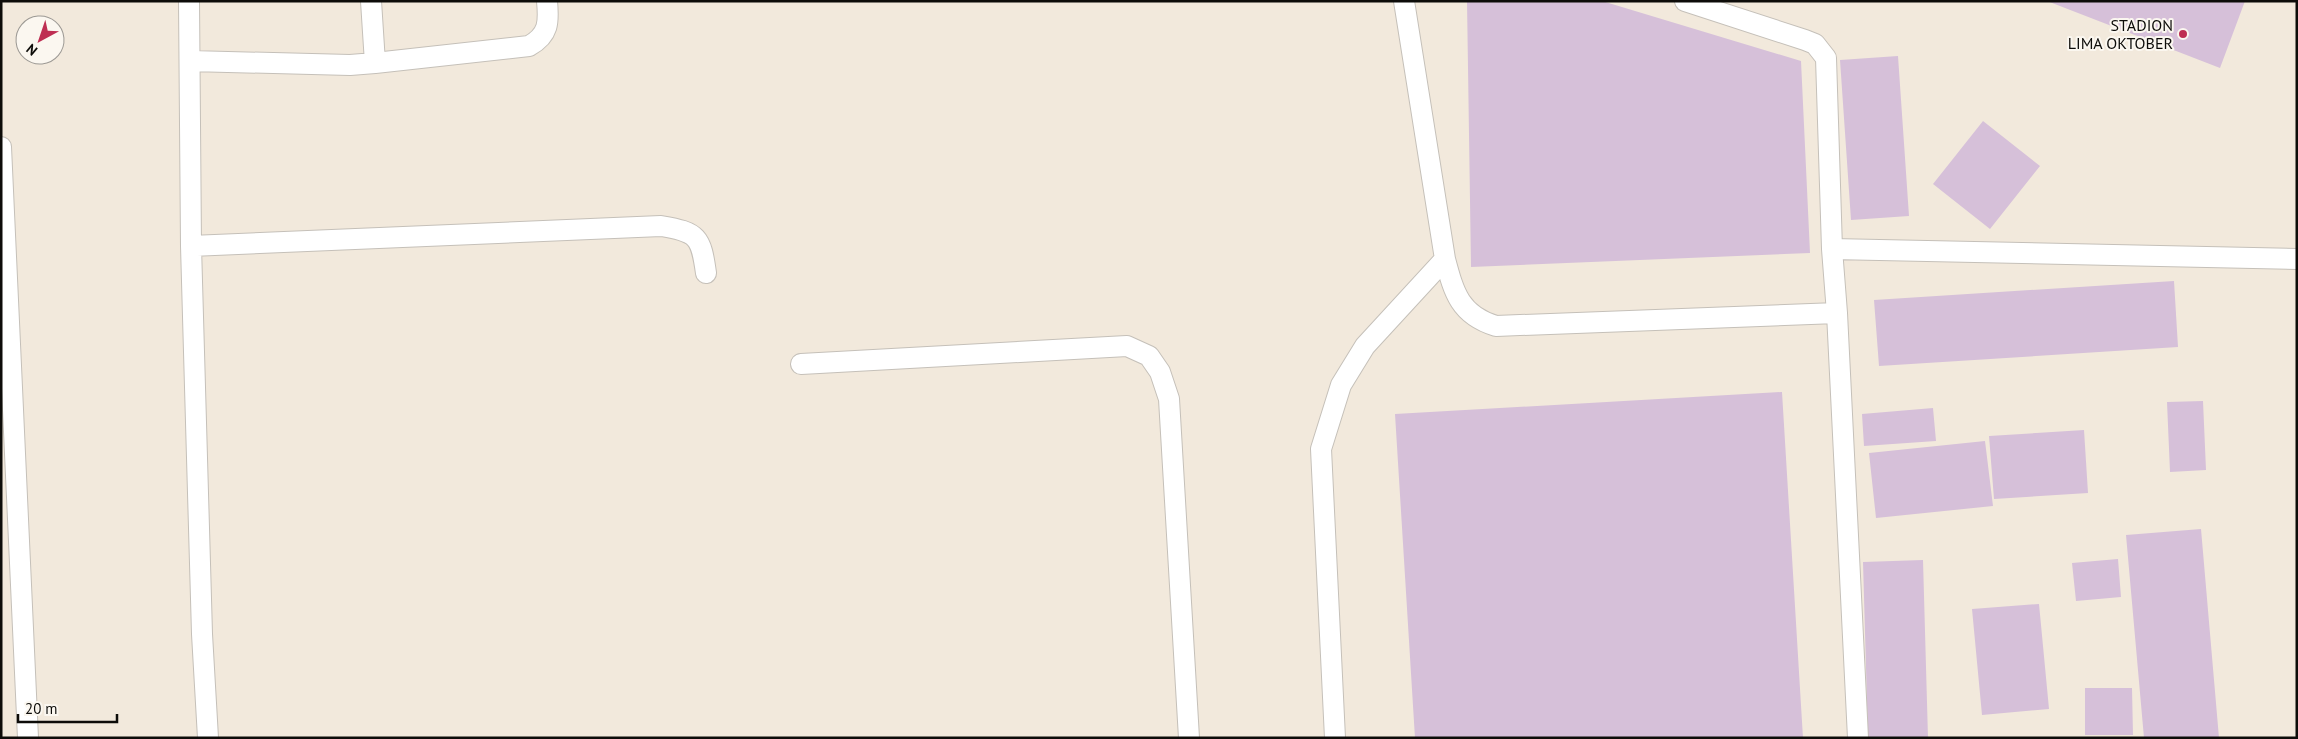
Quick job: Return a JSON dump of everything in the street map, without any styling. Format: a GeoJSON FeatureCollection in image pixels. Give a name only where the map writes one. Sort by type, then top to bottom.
{"type":"FeatureCollection","features":[{"type":"Feature","properties":{"kind":"lane"},"geometry":{"type":"LineString","coordinates":[[189,1],[191,246],[202,634],[208,738]]}},
{"type":"Feature","properties":{"kind":"lane"},"geometry":{"type":"LineString","coordinates":[[371,1],[375,63]]}},
{"type":"Feature","properties":{"kind":"lane"},"geometry":{"type":"LineString","coordinates":[[190,61],[350,65],[529,46],[540,40],[546,30],[548,1]]}},
{"type":"Feature","properties":{"kind":"lane"},"geometry":{"type":"LineString","coordinates":[[1404,1],[1445,259],[1454,290],[1461,304],[1480,321],[1496,326],[1837,313]]}},
{"type":"Feature","properties":{"kind":"lane"},"geometry":{"type":"LineString","coordinates":[[1685,1],[1815,44],[1826,58],[1832,249],[1837,313],[1858,738]]}},
{"type":"Feature","properties":{"kind":"lane"},"geometry":{"type":"LineString","coordinates":[[1,147],[28,738]]}},
{"type":"Feature","properties":{"kind":"lane"},"geometry":{"type":"LineString","coordinates":[[191,246],[661,226],[687,230],[702,246],[706,273]]}},
{"type":"Feature","properties":{"kind":"lane"},"geometry":{"type":"LineString","coordinates":[[1832,249],[2297,259]]}},
{"type":"Feature","properties":{"kind":"lane"},"geometry":{"type":"LineString","coordinates":[[1336,738],[1321,449],[1341,385],[1365,346],[1445,259]]}},
{"type":"Feature","properties":{"kind":"lane"},"geometry":{"type":"LineString","coordinates":[[801,364],[1127,346],[1149,356],[1160,372],[1169,399],[1189,738]]}},
{"type":"Feature","properties":{"kind":"shaded area"},"geometry":{"type":"Polygon","coordinates":[[[1,1],[2297,1],[2297,738],[1,738],[1,1]]]}},
{"type":"Feature","properties":{"kind":"building"},"geometry":{"type":"Polygon","coordinates":[[[1467,1],[1602,1],[1801,61],[1810,253],[1471,267],[1467,1]]]}},
{"type":"Feature","properties":{"kind":"building","name":"STADION LIMA OKTOBER"},"geometry":{"type":"Polygon","coordinates":[[[2047,1],[2245,1],[2220,68],[2047,1]]]}},
{"type":"Feature","properties":{"kind":"building"},"geometry":{"type":"Polygon","coordinates":[[[1898,56],[1909,216],[1851,220],[1840,60],[1898,56]]]}},
{"type":"Feature","properties":{"kind":"building"},"geometry":{"type":"Polygon","coordinates":[[[1983,121],[2040,166],[1990,229],[1933,184],[1983,121]]]}},
{"type":"Feature","properties":{"kind":"building"},"geometry":{"type":"Polygon","coordinates":[[[2174,281],[2178,347],[1879,366],[1874,300],[2174,281]]]}},
{"type":"Feature","properties":{"kind":"building"},"geometry":{"type":"Polygon","coordinates":[[[1782,392],[1803,738],[1415,738],[1395,414],[1782,392]]]}},
{"type":"Feature","properties":{"kind":"building"},"geometry":{"type":"Polygon","coordinates":[[[2203,401],[2206,470],[2170,472],[2167,402],[2203,401]]]}},
{"type":"Feature","properties":{"kind":"building"},"geometry":{"type":"Polygon","coordinates":[[[1933,408],[1936,441],[1864,446],[1862,414],[1933,408]]]}},
{"type":"Feature","properties":{"kind":"building"},"geometry":{"type":"Polygon","coordinates":[[[2084,430],[2088,493],[1994,499],[1989,436],[2084,430]]]}},
{"type":"Feature","properties":{"kind":"building"},"geometry":{"type":"Polygon","coordinates":[[[1985,441],[1993,506],[1876,518],[1869,453],[1985,441]]]}},
{"type":"Feature","properties":{"kind":"building"},"geometry":{"type":"Polygon","coordinates":[[[2201,529],[2219,738],[2144,738],[2126,535],[2201,529]]]}},
{"type":"Feature","properties":{"kind":"building"},"geometry":{"type":"Polygon","coordinates":[[[2118,559],[2121,597],[2076,601],[2072,563],[2118,559]]]}},
{"type":"Feature","properties":{"kind":"building"},"geometry":{"type":"Polygon","coordinates":[[[1923,560],[1928,738],[1868,738],[1863,562],[1923,560]]]}},
{"type":"Feature","properties":{"kind":"building"},"geometry":{"type":"Polygon","coordinates":[[[2039,604],[2049,709],[1982,715],[1972,609],[2039,604]]]}},
{"type":"Feature","properties":{"kind":"building"},"geometry":{"type":"Polygon","coordinates":[[[2085,688],[2132,688],[2133,735],[2085,735],[2085,688]]]}},
{"type":"Feature","properties":{"kind":"place","name":"STADION LIMA OKTOBER"},"geometry":{"type":"Point","coordinates":[2183,34]}}]}
